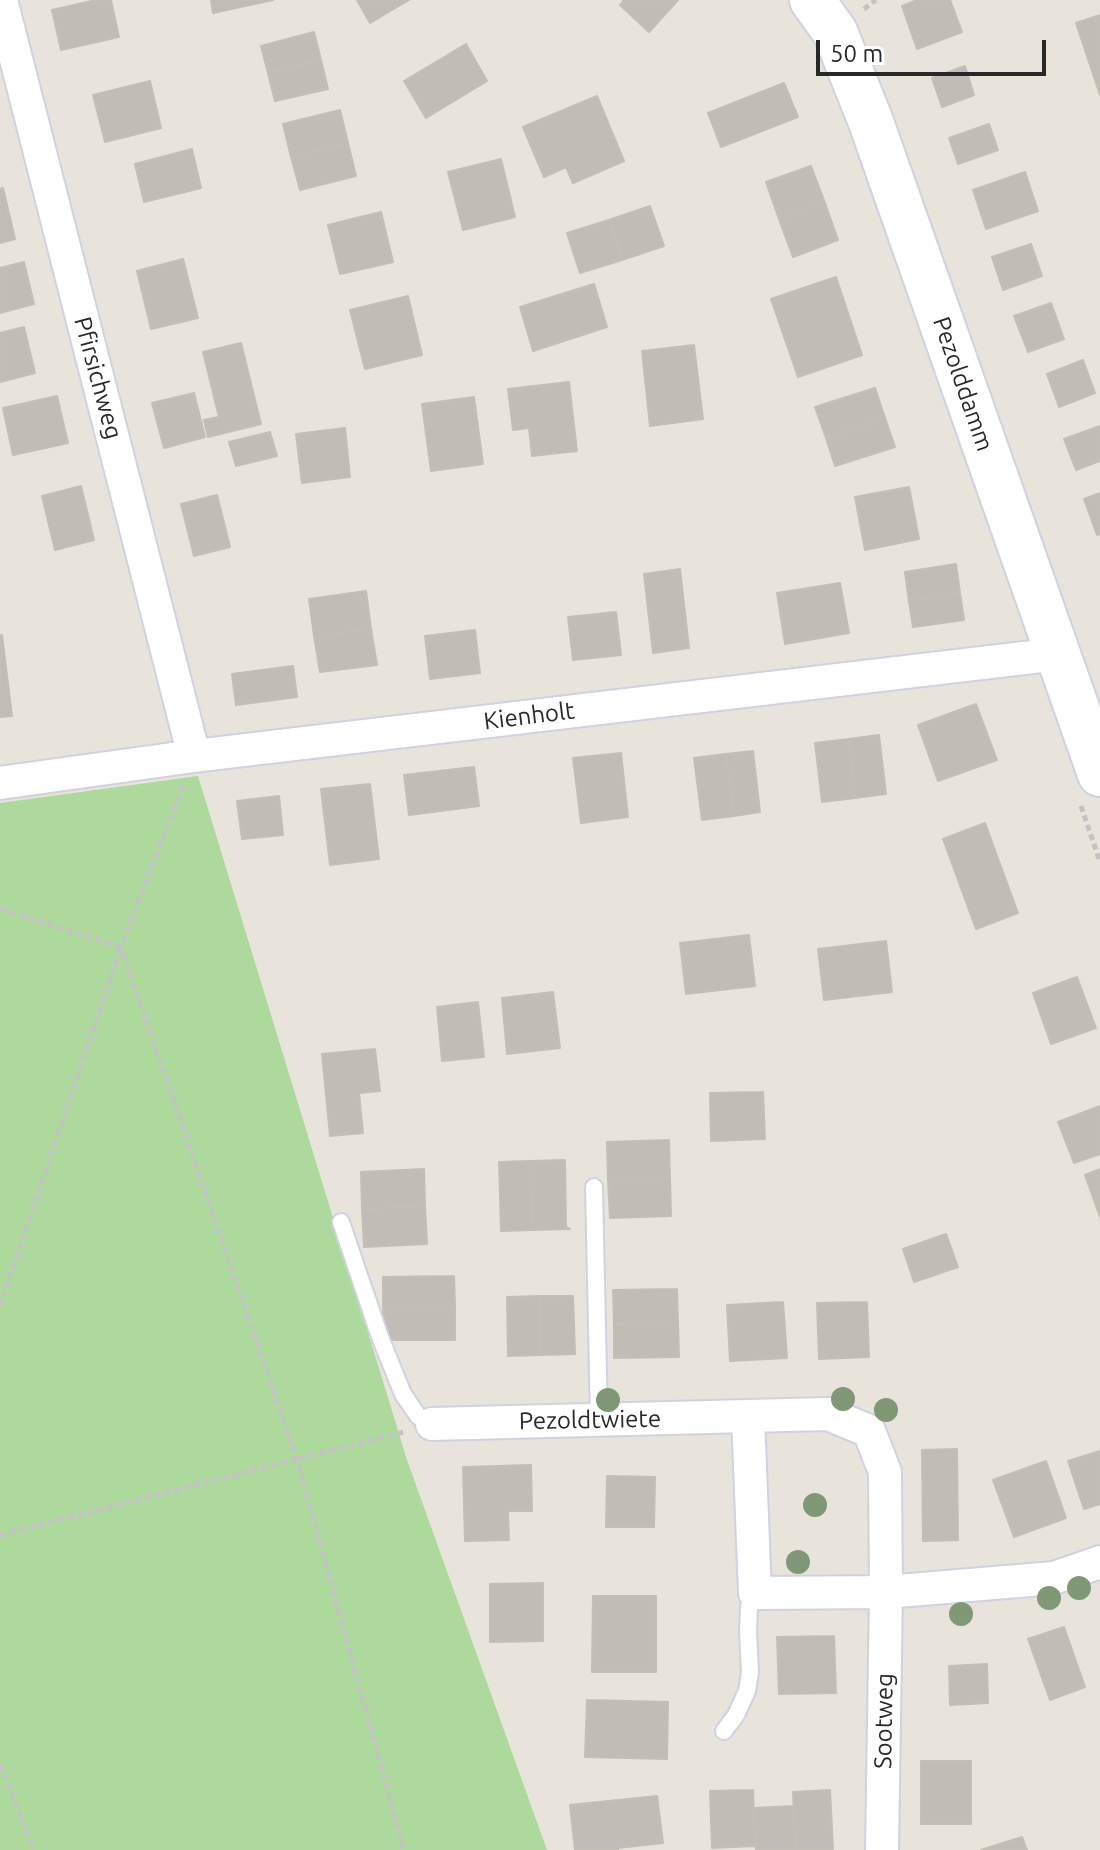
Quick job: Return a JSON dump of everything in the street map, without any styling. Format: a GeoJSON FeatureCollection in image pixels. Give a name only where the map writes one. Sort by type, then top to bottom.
{"type":"FeatureCollection","features":[{"type":"Feature","properties":{"kind":"street","name":"Pfirsichweg"},"geometry":{"type":"LineString","coordinates":[[1,0],[194,756]]}},
{"type":"Feature","properties":{"kind":"street","name":"Pezolddamm"},"geometry":{"type":"LineString","coordinates":[[812,0],[835,32],[871,122],[1100,774]]}},
{"type":"Feature","properties":{"kind":"street","name":"Kienholt"},"geometry":{"type":"LineString","coordinates":[[0,783],[194,756],[1058,654]]}},
{"type":"Feature","properties":{"kind":"street","name":"Pezoldtwiete"},"geometry":{"type":"LineString","coordinates":[[432,1424],[828,1414],[869,1431],[885,1472],[886,1592]]}},
{"type":"Feature","properties":{"kind":"street"},"geometry":{"type":"LineString","coordinates":[[748,1416],[755,1593],[886,1592],[1054,1578],[1100,1562]]}},
{"type":"Feature","properties":{"kind":"street","name":"Sootweg"},"geometry":{"type":"LineString","coordinates":[[882,1850],[886,1592]]}},
{"type":"Feature","properties":{"kind":"lane"},"geometry":{"type":"LineString","coordinates":[[594,1187],[599,1420]]}},
{"type":"Feature","properties":{"kind":"lane"},"geometry":{"type":"LineString","coordinates":[[341,1222],[403,1394],[418,1416],[432,1424]]}},
{"type":"Feature","properties":{"kind":"lane"},"geometry":{"type":"LineString","coordinates":[[724,1731],[736,1715],[747,1691],[750,1673],[749,1607],[755,1593]]}},
{"type":"Feature","properties":{"kind":"path"},"geometry":{"type":"LineString","coordinates":[[0,1306],[121,947],[194,756]]}},
{"type":"Feature","properties":{"kind":"path"},"geometry":{"type":"LineString","coordinates":[[0,909],[121,947]]}},
{"type":"Feature","properties":{"kind":"path"},"geometry":{"type":"LineString","coordinates":[[121,947],[297,1460],[404,1850]]}},
{"type":"Feature","properties":{"kind":"path"},"geometry":{"type":"LineString","coordinates":[[0,1535],[432,1424]]}},
{"type":"Feature","properties":{"kind":"path"},"geometry":{"type":"LineString","coordinates":[[0,1765],[34,1850]]}},
{"type":"Feature","properties":{"kind":"green space"},"geometry":{"type":"Polygon","coordinates":[[[198,776],[407,1460],[547,1850],[0,1850],[0,803],[198,776]]]}},
{"type":"Feature","properties":{"kind":"building"},"geometry":{"type":"Polygon","coordinates":[[[96,0],[111,0],[119,37],[61,50],[52,10],[96,0]]]}},
{"type":"Feature","properties":{"kind":"building"},"geometry":{"type":"Polygon","coordinates":[[[211,0],[273,0],[213,13],[211,0]]]}},
{"type":"Feature","properties":{"kind":"building"},"geometry":{"type":"Polygon","coordinates":[[[357,0],[409,0],[370,23],[357,0]]]}},
{"type":"Feature","properties":{"kind":"building"},"geometry":{"type":"Polygon","coordinates":[[[624,0],[678,0],[649,32],[620,5],[624,0]]]}},
{"type":"Feature","properties":{"kind":"building"},"geometry":{"type":"Polygon","coordinates":[[[917,0],[950,0],[962,32],[917,49],[902,6],[917,0]]]}},
{"type":"Feature","properties":{"kind":"building"},"geometry":{"type":"Polygon","coordinates":[[[1100,15],[1100,95],[1076,23],[1100,15]]]}},
{"type":"Feature","properties":{"kind":"building"},"geometry":{"type":"Polygon","coordinates":[[[314,32],[321,60],[268,73],[261,46],[314,32]]]}},
{"type":"Feature","properties":{"kind":"building"},"geometry":{"type":"Polygon","coordinates":[[[466,44],[487,81],[426,118],[404,81],[466,44]]]}},
{"type":"Feature","properties":{"kind":"building"},"geometry":{"type":"Polygon","coordinates":[[[321,60],[328,89],[275,101],[268,73],[321,60]]]}},
{"type":"Feature","properties":{"kind":"building"},"geometry":{"type":"Polygon","coordinates":[[[965,66],[974,95],[942,107],[932,78],[965,66]]]}},
{"type":"Feature","properties":{"kind":"building"},"geometry":{"type":"Polygon","coordinates":[[[150,81],[161,128],[105,142],[93,95],[150,81]]]}},
{"type":"Feature","properties":{"kind":"building"},"geometry":{"type":"Polygon","coordinates":[[[784,83],[798,117],[721,147],[708,113],[784,83]]]}},
{"type":"Feature","properties":{"kind":"building"},"geometry":{"type":"Polygon","coordinates":[[[597,96],[624,161],[573,183],[566,167],[544,177],[523,127],[597,96]]]}},
{"type":"Feature","properties":{"kind":"building"},"geometry":{"type":"Polygon","coordinates":[[[340,110],[348,143],[291,157],[283,124],[340,110]]]}},
{"type":"Feature","properties":{"kind":"building"},"geometry":{"type":"Polygon","coordinates":[[[989,124],[998,150],[958,164],[949,138],[989,124]]]}},
{"type":"Feature","properties":{"kind":"building"},"geometry":{"type":"Polygon","coordinates":[[[348,143],[356,176],[300,190],[291,157],[348,143]]]}},
{"type":"Feature","properties":{"kind":"building"},"geometry":{"type":"Polygon","coordinates":[[[192,149],[201,188],[144,202],[135,164],[192,149]]]}},
{"type":"Feature","properties":{"kind":"building"},"geometry":{"type":"Polygon","coordinates":[[[501,159],[515,217],[463,230],[448,172],[501,159]]]}},
{"type":"Feature","properties":{"kind":"building"},"geometry":{"type":"Polygon","coordinates":[[[811,166],[825,203],[779,219],[766,182],[811,166]]]}},
{"type":"Feature","properties":{"kind":"building"},"geometry":{"type":"Polygon","coordinates":[[[1025,172],[1038,211],[986,229],[973,190],[1025,172]]]}},
{"type":"Feature","properties":{"kind":"building"},"geometry":{"type":"Polygon","coordinates":[[[3,188],[15,239],[0,243],[0,189],[3,188]]]}},
{"type":"Feature","properties":{"kind":"building"},"geometry":{"type":"Polygon","coordinates":[[[825,203],[838,240],[793,257],[779,219],[825,203]]]}},
{"type":"Feature","properties":{"kind":"building"},"geometry":{"type":"Polygon","coordinates":[[[650,206],[664,246],[622,260],[609,220],[650,206]]]}},
{"type":"Feature","properties":{"kind":"building"},"geometry":{"type":"Polygon","coordinates":[[[381,212],[393,262],[340,274],[328,225],[381,212]]]}},
{"type":"Feature","properties":{"kind":"building"},"geometry":{"type":"Polygon","coordinates":[[[609,220],[622,260],[580,273],[567,233],[609,220]]]}},
{"type":"Feature","properties":{"kind":"building"},"geometry":{"type":"Polygon","coordinates":[[[1031,244],[1042,276],[1003,290],[992,257],[1031,244]]]}},
{"type":"Feature","properties":{"kind":"building"},"geometry":{"type":"Polygon","coordinates":[[[183,259],[198,318],[151,329],[137,271],[183,259]]]}},
{"type":"Feature","properties":{"kind":"building"},"geometry":{"type":"Polygon","coordinates":[[[24,262],[34,304],[0,313],[0,268],[24,262]]]}},
{"type":"Feature","properties":{"kind":"building"},"geometry":{"type":"Polygon","coordinates":[[[836,277],[862,355],[798,377],[771,299],[836,277]]]}},
{"type":"Feature","properties":{"kind":"building"},"geometry":{"type":"Polygon","coordinates":[[[594,284],[607,327],[533,351],[520,307],[594,284]]]}},
{"type":"Feature","properties":{"kind":"building"},"geometry":{"type":"Polygon","coordinates":[[[408,296],[422,355],[365,369],[350,310],[408,296]]]}},
{"type":"Feature","properties":{"kind":"building"},"geometry":{"type":"Polygon","coordinates":[[[1051,303],[1064,339],[1028,352],[1014,316],[1051,303]]]}},
{"type":"Feature","properties":{"kind":"building"},"geometry":{"type":"Polygon","coordinates":[[[24,327],[35,373],[0,382],[0,333],[24,327]]]}},
{"type":"Feature","properties":{"kind":"building"},"geometry":{"type":"Polygon","coordinates":[[[241,343],[261,424],[208,437],[204,420],[219,417],[203,352],[241,343]]]}},
{"type":"Feature","properties":{"kind":"building"},"geometry":{"type":"Polygon","coordinates":[[[694,345],[703,419],[650,426],[642,351],[694,345]]]}},
{"type":"Feature","properties":{"kind":"building"},"geometry":{"type":"Polygon","coordinates":[[[1083,360],[1095,393],[1059,407],[1047,374],[1083,360]]]}},
{"type":"Feature","properties":{"kind":"building"},"geometry":{"type":"Polygon","coordinates":[[[569,382],[577,451],[532,456],[529,428],[513,430],[508,389],[569,382]]]}},
{"type":"Feature","properties":{"kind":"building"},"geometry":{"type":"Polygon","coordinates":[[[875,388],[885,418],[826,438],[815,407],[875,388]]]}},
{"type":"Feature","properties":{"kind":"building"},"geometry":{"type":"Polygon","coordinates":[[[194,393],[205,437],[164,448],[152,403],[194,393]]]}},
{"type":"Feature","properties":{"kind":"building"},"geometry":{"type":"Polygon","coordinates":[[[57,396],[68,443],[13,455],[3,408],[57,396]]]}},
{"type":"Feature","properties":{"kind":"building"},"geometry":{"type":"Polygon","coordinates":[[[474,397],[483,464],[431,471],[422,404],[474,397]]]}},
{"type":"Feature","properties":{"kind":"building"},"geometry":{"type":"Polygon","coordinates":[[[885,418],[895,447],[835,466],[826,438],[885,418]]]}},
{"type":"Feature","properties":{"kind":"building"},"geometry":{"type":"Polygon","coordinates":[[[1100,426],[1100,461],[1076,470],[1064,439],[1100,426]]]}},
{"type":"Feature","properties":{"kind":"building"},"geometry":{"type":"Polygon","coordinates":[[[345,428],[350,477],[302,483],[296,434],[345,428]]]}},
{"type":"Feature","properties":{"kind":"building"},"geometry":{"type":"Polygon","coordinates":[[[270,432],[277,456],[236,466],[229,442],[270,432]]]}},
{"type":"Feature","properties":{"kind":"building"},"geometry":{"type":"Polygon","coordinates":[[[81,486],[94,540],[55,550],[42,496],[81,486]]]}},
{"type":"Feature","properties":{"kind":"building"},"geometry":{"type":"Polygon","coordinates":[[[909,487],[919,539],[865,550],[855,497],[909,487]]]}},
{"type":"Feature","properties":{"kind":"building"},"geometry":{"type":"Polygon","coordinates":[[[1100,493],[1100,534],[1097,535],[1084,499],[1100,493]]]}},
{"type":"Feature","properties":{"kind":"building"},"geometry":{"type":"Polygon","coordinates":[[[217,495],[230,547],[194,556],[181,504],[217,495]]]}},
{"type":"Feature","properties":{"kind":"building"},"geometry":{"type":"Polygon","coordinates":[[[956,564],[960,593],[909,601],[905,572],[956,564]]]}},
{"type":"Feature","properties":{"kind":"building"},"geometry":{"type":"Polygon","coordinates":[[[680,569],[689,648],[653,653],[644,574],[680,569]]]}},
{"type":"Feature","properties":{"kind":"building"},"geometry":{"type":"Polygon","coordinates":[[[840,583],[849,633],[785,644],[777,593],[840,583]]]}},
{"type":"Feature","properties":{"kind":"building"},"geometry":{"type":"Polygon","coordinates":[[[366,591],[371,629],[314,636],[309,599],[366,591]]]}},
{"type":"Feature","properties":{"kind":"building"},"geometry":{"type":"Polygon","coordinates":[[[960,593],[964,620],[913,627],[909,601],[960,593]]]}},
{"type":"Feature","properties":{"kind":"building"},"geometry":{"type":"Polygon","coordinates":[[[616,612],[621,655],[573,660],[568,617],[616,612]]]}},
{"type":"Feature","properties":{"kind":"building"},"geometry":{"type":"Polygon","coordinates":[[[371,629],[377,665],[320,672],[314,636],[371,629]]]}},
{"type":"Feature","properties":{"kind":"building"},"geometry":{"type":"Polygon","coordinates":[[[475,630],[480,673],[430,679],[425,636],[475,630]]]}},
{"type":"Feature","properties":{"kind":"building"},"geometry":{"type":"Polygon","coordinates":[[[0,635],[12,716],[0,717],[0,635]]]}},
{"type":"Feature","properties":{"kind":"building"},"geometry":{"type":"Polygon","coordinates":[[[293,666],[297,697],[236,705],[232,674],[293,666]]]}},
{"type":"Feature","properties":{"kind":"building"},"geometry":{"type":"Polygon","coordinates":[[[976,704],[997,760],[938,781],[918,725],[976,704]]]}},
{"type":"Feature","properties":{"kind":"building"},"geometry":{"type":"Polygon","coordinates":[[[879,735],[886,794],[855,798],[849,739],[879,735]]]}},
{"type":"Feature","properties":{"kind":"building"},"geometry":{"type":"Polygon","coordinates":[[[849,739],[855,798],[822,802],[815,743],[849,739]]]}},
{"type":"Feature","properties":{"kind":"building"},"geometry":{"type":"Polygon","coordinates":[[[753,751],[760,812],[734,816],[726,754],[753,751]]]}},
{"type":"Feature","properties":{"kind":"building"},"geometry":{"type":"Polygon","coordinates":[[[621,753],[628,817],[581,823],[573,758],[621,753]]]}},
{"type":"Feature","properties":{"kind":"building"},"geometry":{"type":"Polygon","coordinates":[[[726,754],[734,816],[702,820],[694,758],[726,754]]]}},
{"type":"Feature","properties":{"kind":"building"},"geometry":{"type":"Polygon","coordinates":[[[474,767],[479,806],[409,815],[404,775],[474,767]]]}},
{"type":"Feature","properties":{"kind":"building"},"geometry":{"type":"Polygon","coordinates":[[[370,784],[379,859],[330,865],[321,789],[370,784]]]}},
{"type":"Feature","properties":{"kind":"building"},"geometry":{"type":"Polygon","coordinates":[[[279,796],[283,835],[242,839],[237,801],[279,796]]]}},
{"type":"Feature","properties":{"kind":"building"},"geometry":{"type":"Polygon","coordinates":[[[985,823],[1018,913],[976,929],[943,839],[985,823]]]}},
{"type":"Feature","properties":{"kind":"building"},"geometry":{"type":"Polygon","coordinates":[[[749,935],[755,986],[686,994],[680,943],[749,935]]]}},
{"type":"Feature","properties":{"kind":"building"},"geometry":{"type":"Polygon","coordinates":[[[886,941],[892,992],[824,1000],[818,949],[886,941]]]}},
{"type":"Feature","properties":{"kind":"building"},"geometry":{"type":"Polygon","coordinates":[[[1077,977],[1096,1028],[1051,1044],[1033,993],[1077,977]]]}},
{"type":"Feature","properties":{"kind":"building"},"geometry":{"type":"Polygon","coordinates":[[[553,992],[560,1048],[507,1054],[502,998],[553,992]]]}},
{"type":"Feature","properties":{"kind":"building"},"geometry":{"type":"Polygon","coordinates":[[[478,1002],[484,1057],[442,1061],[437,1007],[478,1002]]]}},
{"type":"Feature","properties":{"kind":"building"},"geometry":{"type":"Polygon","coordinates":[[[375,1049],[380,1091],[359,1093],[363,1133],[330,1136],[322,1054],[375,1049]]]}},
{"type":"Feature","properties":{"kind":"building"},"geometry":{"type":"Polygon","coordinates":[[[763,1092],[765,1139],[711,1141],[710,1093],[763,1092]]]}},
{"type":"Feature","properties":{"kind":"building"},"geometry":{"type":"Polygon","coordinates":[[[1100,1106],[1100,1154],[1074,1163],[1058,1122],[1100,1106]]]}},
{"type":"Feature","properties":{"kind":"building"},"geometry":{"type":"Polygon","coordinates":[[[669,1140],[670,1178],[608,1180],[607,1142],[669,1140]]]}},
{"type":"Feature","properties":{"kind":"building"},"geometry":{"type":"Polygon","coordinates":[[[565,1160],[566,1227],[570,1229],[532,1230],[530,1161],[565,1160]]]}},
{"type":"Feature","properties":{"kind":"building"},"geometry":{"type":"Polygon","coordinates":[[[530,1161],[532,1230],[501,1231],[499,1162],[530,1161]]]}},
{"type":"Feature","properties":{"kind":"building"},"geometry":{"type":"Polygon","coordinates":[[[424,1169],[425,1206],[362,1209],[361,1172],[424,1169]]]}},
{"type":"Feature","properties":{"kind":"building"},"geometry":{"type":"Polygon","coordinates":[[[1100,1169],[1100,1217],[1085,1175],[1100,1169]]]}},
{"type":"Feature","properties":{"kind":"building"},"geometry":{"type":"Polygon","coordinates":[[[670,1178],[671,1216],[610,1218],[608,1180],[670,1178]]]}},
{"type":"Feature","properties":{"kind":"building"},"geometry":{"type":"Polygon","coordinates":[[[425,1206],[427,1244],[364,1247],[362,1209],[425,1206]]]}},
{"type":"Feature","properties":{"kind":"building"},"geometry":{"type":"Polygon","coordinates":[[[946,1234],[958,1267],[914,1282],[903,1249],[946,1234]]]}},
{"type":"Feature","properties":{"kind":"building"},"geometry":{"type":"Polygon","coordinates":[[[454,1276],[455,1306],[383,1306],[383,1277],[454,1276]]]}},
{"type":"Feature","properties":{"kind":"building"},"geometry":{"type":"Polygon","coordinates":[[[677,1289],[678,1323],[614,1324],[613,1290],[677,1289]]]}},
{"type":"Feature","properties":{"kind":"building"},"geometry":{"type":"Polygon","coordinates":[[[540,1296],[573,1296],[575,1354],[541,1355],[540,1296]]]}},
{"type":"Feature","properties":{"kind":"building"},"geometry":{"type":"Polygon","coordinates":[[[540,1296],[541,1355],[508,1356],[507,1297],[540,1296]]]}},
{"type":"Feature","properties":{"kind":"building"},"geometry":{"type":"Polygon","coordinates":[[[783,1302],[787,1358],[730,1361],[727,1305],[783,1302]]]}},
{"type":"Feature","properties":{"kind":"building"},"geometry":{"type":"Polygon","coordinates":[[[867,1302],[869,1357],[819,1359],[817,1303],[867,1302]]]}},
{"type":"Feature","properties":{"kind":"building"},"geometry":{"type":"Polygon","coordinates":[[[383,1306],[455,1306],[455,1340],[384,1340],[383,1306]]]}},
{"type":"Feature","properties":{"kind":"building"},"geometry":{"type":"Polygon","coordinates":[[[678,1323],[679,1357],[614,1358],[614,1324],[678,1323]]]}},
{"type":"Feature","properties":{"kind":"building"},"geometry":{"type":"Polygon","coordinates":[[[957,1449],[958,1540],[923,1541],[922,1450],[957,1449]]]}},
{"type":"Feature","properties":{"kind":"building"},"geometry":{"type":"Polygon","coordinates":[[[1100,1451],[1100,1504],[1084,1509],[1068,1461],[1100,1451]]]}},
{"type":"Feature","properties":{"kind":"building"},"geometry":{"type":"Polygon","coordinates":[[[1046,1461],[1066,1518],[1014,1537],[993,1480],[1046,1461]]]}},
{"type":"Feature","properties":{"kind":"building"},"geometry":{"type":"Polygon","coordinates":[[[531,1465],[532,1511],[508,1511],[509,1540],[465,1541],[463,1467],[531,1465]]]}},
{"type":"Feature","properties":{"kind":"building"},"geometry":{"type":"Polygon","coordinates":[[[607,1476],[655,1477],[654,1527],[606,1527],[607,1476]]]}},
{"type":"Feature","properties":{"kind":"building"},"geometry":{"type":"Polygon","coordinates":[[[543,1583],[543,1641],[490,1642],[490,1584],[543,1583]]]}},
{"type":"Feature","properties":{"kind":"building"},"geometry":{"type":"Polygon","coordinates":[[[593,1596],[656,1596],[656,1672],[592,1672],[593,1596]]]}},
{"type":"Feature","properties":{"kind":"building"},"geometry":{"type":"Polygon","coordinates":[[[1064,1627],[1085,1687],[1050,1700],[1028,1639],[1064,1627]]]}},
{"type":"Feature","properties":{"kind":"building"},"geometry":{"type":"Polygon","coordinates":[[[834,1636],[836,1693],[779,1694],[777,1637],[834,1636]]]}},
{"type":"Feature","properties":{"kind":"building"},"geometry":{"type":"Polygon","coordinates":[[[987,1664],[988,1703],[950,1705],[949,1666],[987,1664]]]}},
{"type":"Feature","properties":{"kind":"building"},"geometry":{"type":"Polygon","coordinates":[[[587,1700],[668,1702],[667,1759],[585,1757],[587,1700]]]}},
{"type":"Feature","properties":{"kind":"building"},"geometry":{"type":"Polygon","coordinates":[[[921,1761],[971,1761],[971,1824],[921,1824],[921,1761]]]}},
{"type":"Feature","properties":{"kind":"building"},"geometry":{"type":"Polygon","coordinates":[[[753,1790],[755,1846],[712,1848],[710,1791],[753,1790]]]}},
{"type":"Feature","properties":{"kind":"building"},"geometry":{"type":"Polygon","coordinates":[[[830,1790],[833,1849],[796,1850],[793,1792],[830,1790]]]}},
{"type":"Feature","properties":{"kind":"building"},"geometry":{"type":"Polygon","coordinates":[[[657,1796],[663,1843],[618,1850],[575,1850],[570,1805],[657,1796]]]}},
{"type":"Feature","properties":{"kind":"building"},"geometry":{"type":"Polygon","coordinates":[[[793,1806],[796,1850],[756,1850],[754,1808],[793,1806]]]}},
{"type":"Feature","properties":{"kind":"building"},"geometry":{"type":"Polygon","coordinates":[[[1022,1837],[1027,1850],[981,1850],[1022,1837]]]}}]}
